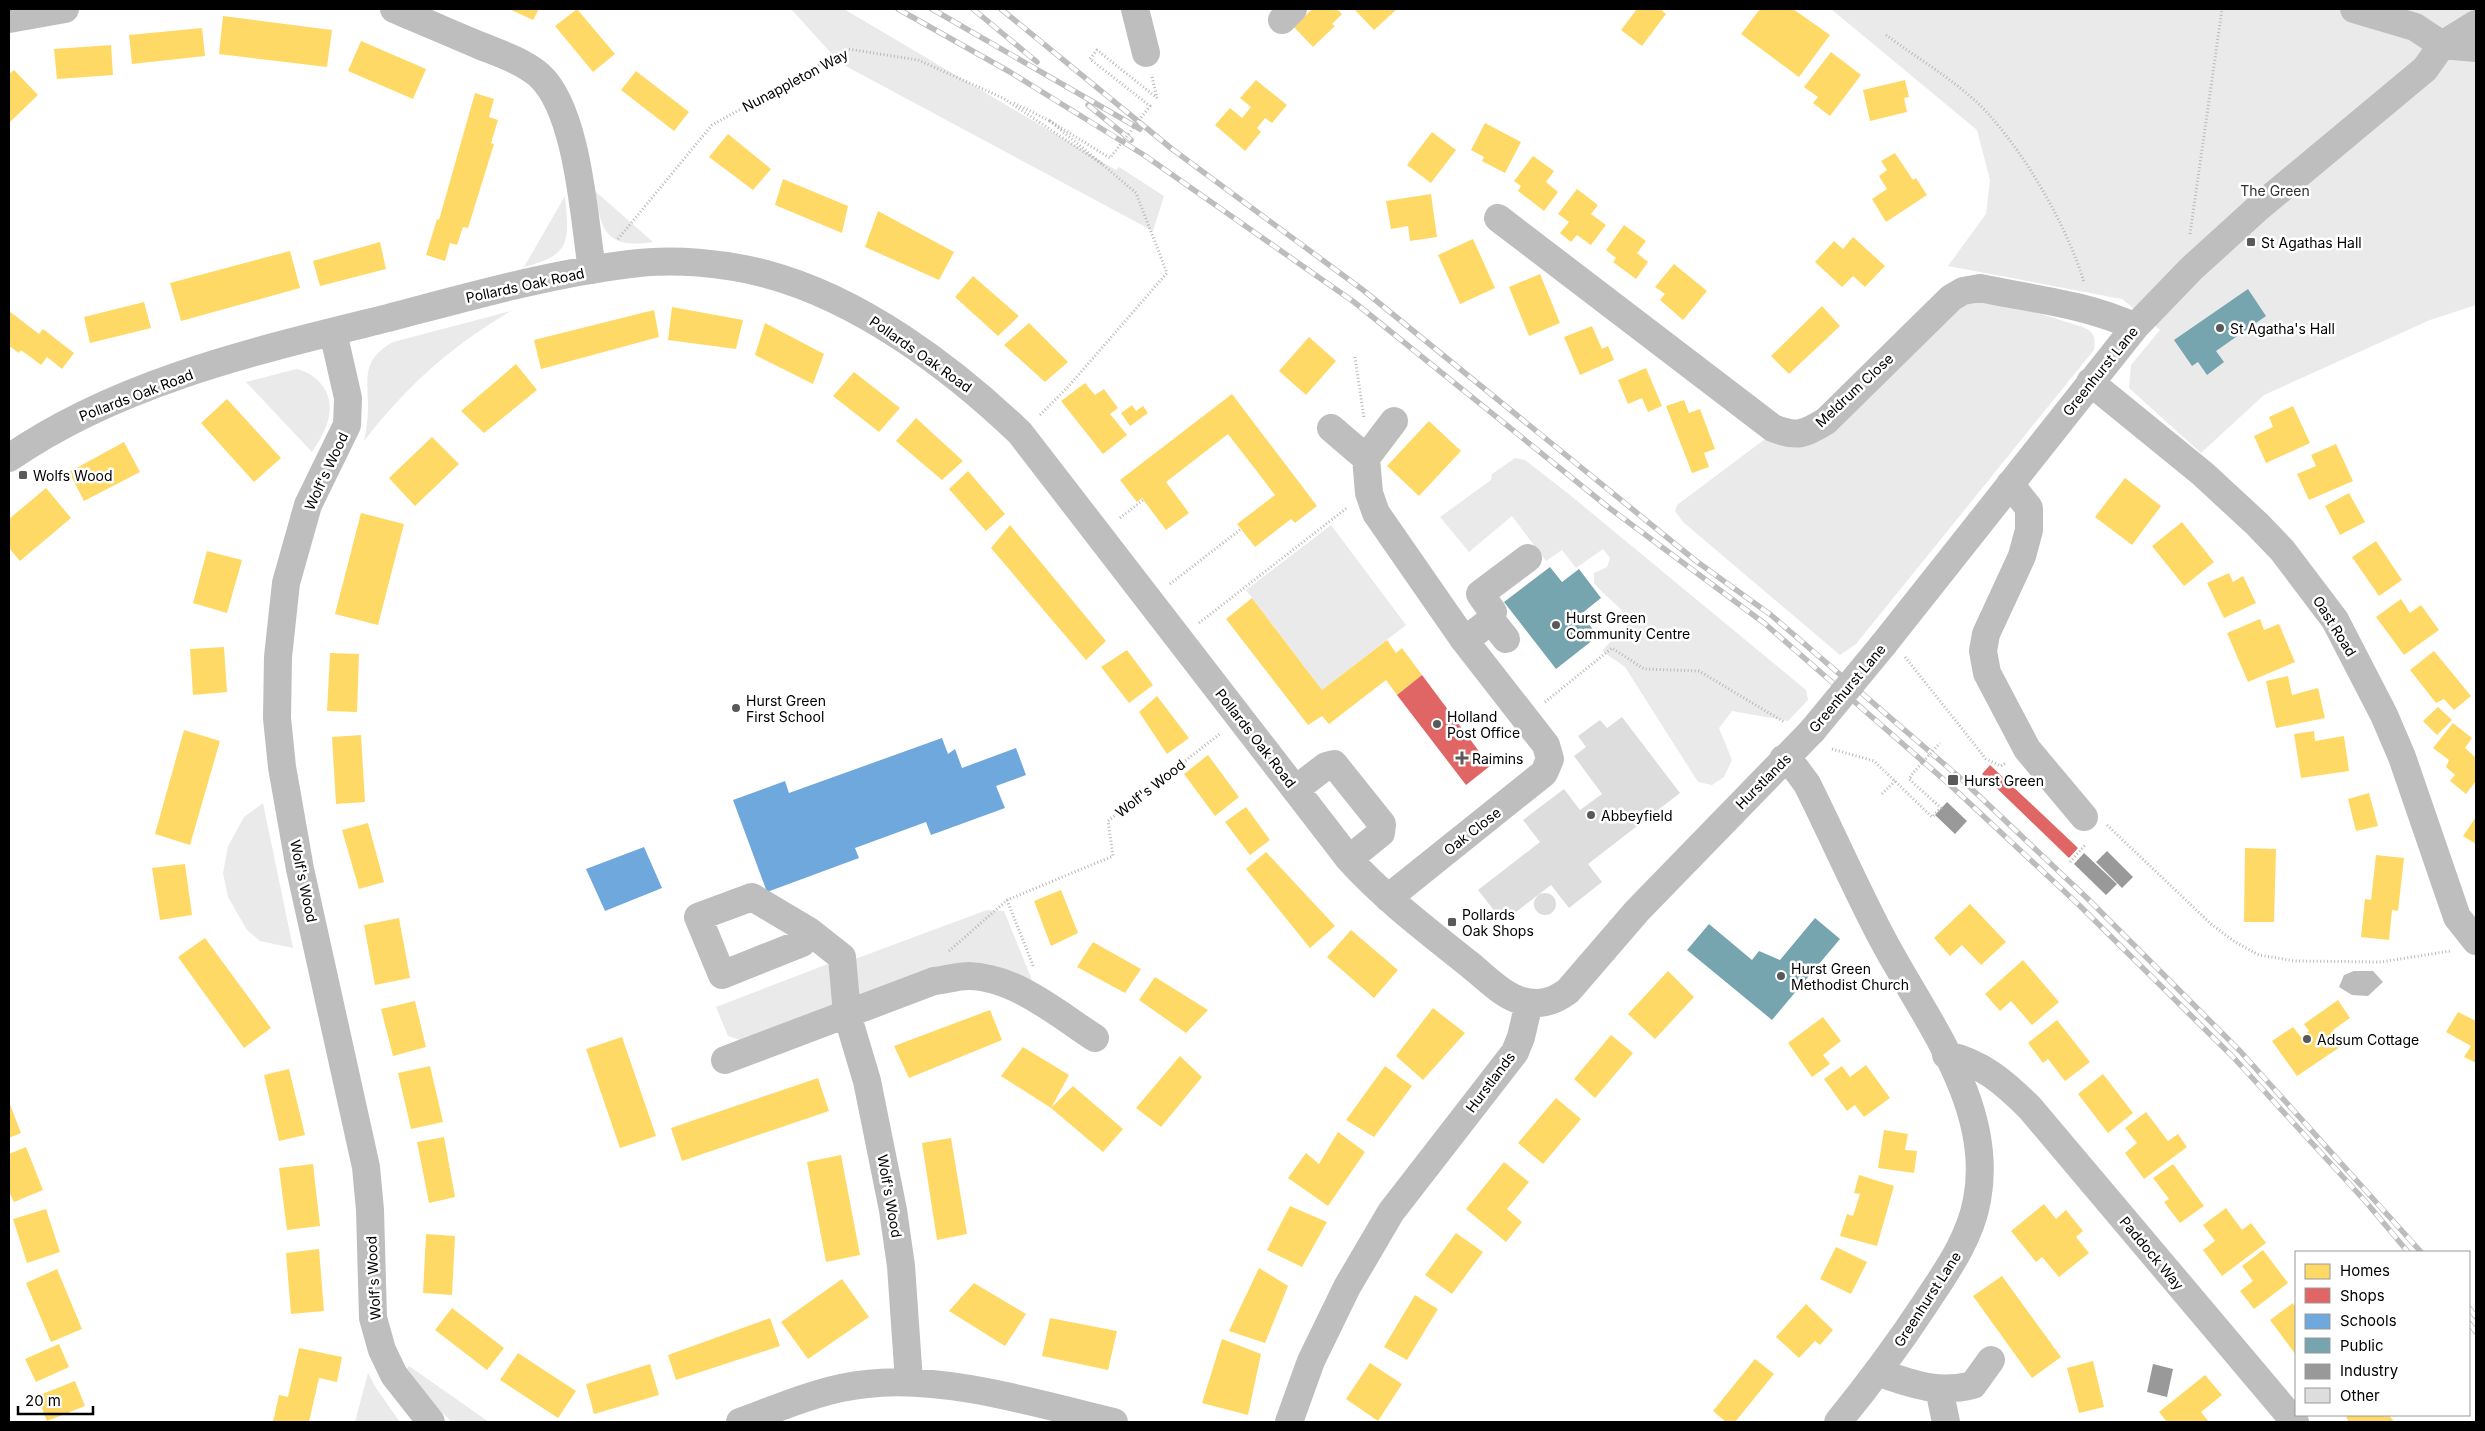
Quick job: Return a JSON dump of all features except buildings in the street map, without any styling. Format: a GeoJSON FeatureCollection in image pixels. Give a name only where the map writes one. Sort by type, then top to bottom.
{"type":"FeatureCollection","features":[{"type":"Feature","properties":{"kind":"street"},"geometry":{"type":"LineString","coordinates":[[9,19],[65,9]]}},
{"type":"Feature","properties":{"kind":"street"},"geometry":{"type":"LineString","coordinates":[[394,9],[516,61],[539,76],[557,99],[567,122],[573,147],[592,270]]}},
{"type":"Feature","properties":{"kind":"street"},"geometry":{"type":"LineString","coordinates":[[1135,9],[1146,53]]}},
{"type":"Feature","properties":{"kind":"street"},"geometry":{"type":"LineString","coordinates":[[2354,9],[2415,26],[2442,45],[2476,48]]}},
{"type":"Feature","properties":{"kind":"street"},"geometry":{"type":"LineString","coordinates":[[2442,45],[2476,24]]}},
{"type":"Feature","properties":{"kind":"street","name":"Greenhurst Lane"},"geometry":{"type":"LineString","coordinates":[[1838,1422],[1879,1373],[1950,1266],[1968,1231],[1977,1201],[1980,1172],[1979,1142],[1971,1107],[1946,1055],[1882,939],[1807,784],[1796,769],[1799,744],[1887,641],[2135,327],[2191,269],[2258,208],[2425,69],[2442,45]]}},
{"type":"Feature","properties":{"kind":"street","name":"Meldrum Close"},"geometry":{"type":"LineString","coordinates":[[1498,218],[1774,428],[1788,434],[1806,433],[1826,421],[1951,298],[1963,291],[1980,288],[2085,310],[2119,319],[2135,327]]}},
{"type":"Feature","properties":{"kind":"street","name":"Pollards Oak Road"},"geometry":{"type":"LineString","coordinates":[[9,458],[63,424],[100,406],[247,353],[527,282],[631,263],[671,262],[718,266],[766,274],[817,292],[862,314],[919,350],[983,399],[1020,433],[1349,859],[1388,898],[1506,993],[1517,1000],[1529,1003]]}},
{"type":"Feature","properties":{"kind":"street","name":"Wolf's Wood"},"geometry":{"type":"LineString","coordinates":[[333,332],[348,398],[347,425],[308,505],[286,583],[278,657],[277,718],[282,767],[300,869],[366,1167],[370,1210],[373,1318],[382,1350],[394,1375],[431,1422]]}},
{"type":"Feature","properties":{"kind":"street","name":"Oast Road"},"geometry":{"type":"LineString","coordinates":[[2090,382],[2202,474],[2257,524],[2299,571],[2334,620],[2380,707],[2402,757],[2465,945]]}},
{"type":"Feature","properties":{"kind":"street"},"geometry":{"type":"LineString","coordinates":[[1394,422],[1366,458],[1369,493],[1376,513],[1464,640],[1525,718]]}},
{"type":"Feature","properties":{"kind":"street"},"geometry":{"type":"LineString","coordinates":[[1331,428],[1366,458]]}},
{"type":"Feature","properties":{"kind":"street"},"geometry":{"type":"LineString","coordinates":[[2010,484],[2029,508],[2031,518],[2022,556],[1986,634],[1984,651],[1987,673],[2027,749],[2084,817]]}},
{"type":"Feature","properties":{"kind":"street"},"geometry":{"type":"LineString","coordinates":[[1464,640],[1498,629],[1493,612],[1480,594],[1528,558]]}},
{"type":"Feature","properties":{"kind":"street","name":"Oak Close"},"geometry":{"type":"LineString","coordinates":[[1388,898],[1544,773],[1550,759],[1546,746],[1525,718]]}},
{"type":"Feature","properties":{"kind":"street","name":"Hurstlands"},"geometry":{"type":"LineString","coordinates":[[1297,1419],[1310,1362],[1352,1278],[1391,1212],[1515,1052],[1521,1037],[1529,1003],[1543,1004],[1556,1000],[1568,991],[1637,911],[1799,744]]}},
{"type":"Feature","properties":{"kind":"street"},"geometry":{"type":"LineString","coordinates":[[1296,789],[1326,766],[1334,764],[1382,824],[1381,833],[1349,859]]}},
{"type":"Feature","properties":{"kind":"street","name":"Wolf's Wood"},"geometry":{"type":"LineString","coordinates":[[809,931],[842,957],[847,1014],[867,1081],[893,1210],[901,1266],[909,1381]]}},
{"type":"Feature","properties":{"kind":"street"},"geometry":{"type":"LineString","coordinates":[[724,1060],[934,981],[969,976],[999,981],[1034,998],[1095,1038]]}},
{"type":"Feature","properties":{"kind":"street","name":"Paddock Way"},"geometry":{"type":"LineString","coordinates":[[1946,1055],[1962,1058],[1986,1069],[2007,1085],[2030,1108],[2294,1422]]}},
{"type":"Feature","properties":{"kind":"street"},"geometry":{"type":"LineString","coordinates":[[1971,1107],[2007,1085]]}},
{"type":"Feature","properties":{"kind":"street"},"geometry":{"type":"LineString","coordinates":[[1879,1373],[1921,1386],[1952,1390],[1973,1385],[1991,1360]]}},
{"type":"Feature","properties":{"kind":"street"},"geometry":{"type":"LineString","coordinates":[[740,1422],[816,1395],[866,1384],[909,1381],[965,1389],[1114,1422]]}},
{"type":"Feature","properties":{"kind":"street"},"geometry":{"type":"LineString","coordinates":[[1939,1389],[1946,1422]]}},
{"type":"Feature","properties":{"kind":"path"},"geometry":{"type":"LineString","coordinates":[[2191,269],[2188,247],[2222,9]]}},
{"type":"Feature","properties":{"kind":"path"},"geometry":{"type":"LineString","coordinates":[[1886,35],[1958,87],[1996,123],[2033,176],[2074,251],[2086,288],[2085,310]]}},
{"type":"Feature","properties":{"kind":"path","name":"Nunappleton Way"},"geometry":{"type":"LineString","coordinates":[[592,270],[712,124],[848,49],[918,60],[1003,98],[1102,164]]}},
{"type":"Feature","properties":{"kind":"path"},"geometry":{"type":"LineString","coordinates":[[1003,98],[1050,121],[1110,158],[1150,106],[1090,58],[1097,50],[1157,98]]}},
{"type":"Feature","properties":{"kind":"path"},"geometry":{"type":"LineString","coordinates":[[1020,433],[1067,388],[1167,273],[1136,193],[1050,121]]}},
{"type":"Feature","properties":{"kind":"path"},"geometry":{"type":"LineString","coordinates":[[1355,357],[1362,398]]}},
{"type":"Feature","properties":{"kind":"path"},"geometry":{"type":"LineString","coordinates":[[1178,639],[1369,493]]}},
{"type":"Feature","properties":{"kind":"path"},"geometry":{"type":"LineString","coordinates":[[1149,600],[1241,529]]}},
{"type":"Feature","properties":{"kind":"path"},"geometry":{"type":"LineString","coordinates":[[1887,641],[1986,759],[2001,766],[2027,749]]}},
{"type":"Feature","properties":{"kind":"path"},"geometry":{"type":"LineString","coordinates":[[1525,718],[1612,648],[1644,669],[1699,671],[1785,723],[1799,744],[1874,761],[1932,817],[1941,808],[1909,779],[1940,743]]}},
{"type":"Feature","properties":{"kind":"path","name":"Wolf's Wood"},"geometry":{"type":"LineString","coordinates":[[934,981],[938,961],[1007,900],[1114,856],[1108,821],[1240,718]]}},
{"type":"Feature","properties":{"kind":"path"},"geometry":{"type":"LineString","coordinates":[[1882,794],[1895,781]]}},
{"type":"Feature","properties":{"kind":"path"},"geometry":{"type":"LineString","coordinates":[[2084,817],[2108,825],[2211,924],[2235,942],[2259,955],[2295,961],[2381,962],[2465,945]]}},
{"type":"Feature","properties":{"kind":"path"},"geometry":{"type":"LineString","coordinates":[[1007,900],[1040,985],[1034,998]]}},
{"type":"Feature","properties":{"kind":"green space"},"geometry":{"type":"Polygon","coordinates":[[[791,9],[844,9],[1116,170],[1119,167],[1164,196],[1153,231],[840,63],[791,9]]]}},
{"type":"Feature","properties":{"kind":"green space","name":"The Green"},"geometry":{"type":"Polygon","coordinates":[[[1831,9],[2476,9],[2476,305],[2430,320],[2264,395],[2201,453],[2129,388],[2131,365],[2160,330],[2122,299],[1948,266],[1986,214],[1990,180],[1977,130],[1831,9]]]}},
{"type":"Feature","properties":{"kind":"green space"},"geometry":{"type":"Polygon","coordinates":[[[595,191],[653,242],[625,243],[616,240],[609,234],[600,217],[595,191]]]}},
{"type":"Feature","properties":{"kind":"green space"},"geometry":{"type":"Polygon","coordinates":[[[565,196],[567,224],[564,244],[551,257],[524,267],[565,196]]]}},
{"type":"Feature","properties":{"kind":"green space"},"geometry":{"type":"Polygon","coordinates":[[[1995,300],[2083,327],[2090,331],[2093,336],[2095,342],[2094,350],[1856,644],[1840,655],[1683,522],[1675,511],[1677,505],[1769,436],[1784,442],[1956,306],[1973,301],[1995,300]]]}},
{"type":"Feature","properties":{"kind":"green space"},"geometry":{"type":"Polygon","coordinates":[[[511,311],[468,339],[431,368],[397,402],[364,441],[368,417],[368,371],[371,363],[383,349],[393,342],[511,311]]]}},
{"type":"Feature","properties":{"kind":"green space"},"geometry":{"type":"Polygon","coordinates":[[[296,369],[304,371],[317,380],[322,385],[329,400],[330,408],[326,426],[312,452],[246,382],[296,369]]]}},
{"type":"Feature","properties":{"kind":"green space"},"geometry":{"type":"Polygon","coordinates":[[[1515,458],[1525,460],[1570,495],[1806,690],[1808,700],[1788,721],[1732,711],[1719,728],[1732,760],[1724,777],[1712,785],[1698,782],[1625,667],[1602,651],[1610,642],[1626,631],[1628,619],[1594,583],[1594,573],[1607,567],[1610,558],[1603,549],[1576,568],[1562,550],[1546,561],[1512,516],[1469,552],[1440,517],[1491,480],[1492,474],[1515,458]]]}},
{"type":"Feature","properties":{"kind":"green space"},"geometry":{"type":"Polygon","coordinates":[[[1331,525],[1406,625],[1322,690],[1246,590],[1331,525]]]}},
{"type":"Feature","properties":{"kind":"green space"},"geometry":{"type":"Polygon","coordinates":[[[263,803],[293,948],[260,941],[247,930],[228,897],[223,873],[228,846],[244,817],[263,803]]]}},
{"type":"Feature","properties":{"kind":"green space"},"geometry":{"type":"Polygon","coordinates":[[[987,910],[1004,911],[1032,980],[990,964],[962,963],[744,1041],[728,1036],[716,1007],[828,964],[855,959],[987,910]]]}},
{"type":"Feature","properties":{"kind":"green space"},"geometry":{"type":"Polygon","coordinates":[[[409,1366],[489,1422],[452,1422],[425,1397],[407,1368],[409,1366]]]}},
{"type":"Feature","properties":{"kind":"green space"},"geometry":{"type":"Polygon","coordinates":[[[368,1373],[376,1388],[400,1422],[355,1422],[368,1373]]]}},
{"type":"Feature","properties":{"kind":"shaded area"},"geometry":{"type":"Polygon","coordinates":[[[2354,971],[2373,971],[2383,982],[2368,996],[2352,995],[2339,987],[2344,975],[2354,971]]]}},
{"type":"Feature","properties":{"kind":"railway"},"geometry":{"type":"LineString","coordinates":[[898,9],[1010,72],[1144,155],[1354,302],[1608,507],[1764,623],[1950,785],[2080,906],[2233,1057],[2366,1202],[2407,1251]]}},
{"type":"Feature","properties":{"kind":"railway"},"geometry":{"type":"LineString","coordinates":[[932,9],[1140,129]]}},
{"type":"Feature","properties":{"kind":"railway"},"geometry":{"type":"LineString","coordinates":[[973,9],[1037,62]]}},
{"type":"Feature","properties":{"kind":"railway"},"geometry":{"type":"LineString","coordinates":[[1001,9],[1172,149],[1363,290],[1696,561],[1771,615],[1958,776],[2088,899],[2240,1051],[2420,1251]]}},
{"type":"Feature","properties":{"kind":"railway"},"geometry":{"type":"LineString","coordinates":[[1088,105],[1131,140]]}},
{"type":"Feature","properties":{"kind":"railway"},"geometry":{"type":"LineString","coordinates":[[2470,1309],[2476,1317]]}},
{"type":"Feature","properties":{"kind":"railway"},"geometry":{"type":"LineString","coordinates":[[2470,1324],[2476,1332]]}},
{"type":"Feature","properties":{"kind":"place","name":"St Agathas Hall"},"geometry":{"type":"Point","coordinates":[2251,242]}},
{"type":"Feature","properties":{"kind":"place","name":"St Agatha's Hall"},"geometry":{"type":"Point","coordinates":[2220,328]}},
{"type":"Feature","properties":{"kind":"place","name":"Wolfs Wood"},"geometry":{"type":"Point","coordinates":[23,475]}},
{"type":"Feature","properties":{"kind":"place","name":"Hurst Green Community Centre"},"geometry":{"type":"Point","coordinates":[1556,625]}},
{"type":"Feature","properties":{"kind":"place","name":"Hurst Green First School"},"geometry":{"type":"Point","coordinates":[736,708]}},
{"type":"Feature","properties":{"kind":"place","name":"Holland Post Office"},"geometry":{"type":"Point","coordinates":[1437,724]}},
{"type":"Feature","properties":{"kind":"place","name":"Raimins"},"geometry":{"type":"Point","coordinates":[1462,758]}},
{"type":"Feature","properties":{"kind":"place","name":"Hurst Green"},"geometry":{"type":"Point","coordinates":[1953,780]}},
{"type":"Feature","properties":{"kind":"place","name":"Abbeyfield"},"geometry":{"type":"Point","coordinates":[1591,815]}},
{"type":"Feature","properties":{"kind":"place","name":"Pollards Oak Shops"},"geometry":{"type":"Point","coordinates":[1452,922]}},
{"type":"Feature","properties":{"kind":"place","name":"Hurst Green Methodist Church"},"geometry":{"type":"Point","coordinates":[1781,976]}},
{"type":"Feature","properties":{"kind":"place","name":"Adsum Cottage"},"geometry":{"type":"Point","coordinates":[2307,1039]}}]}
